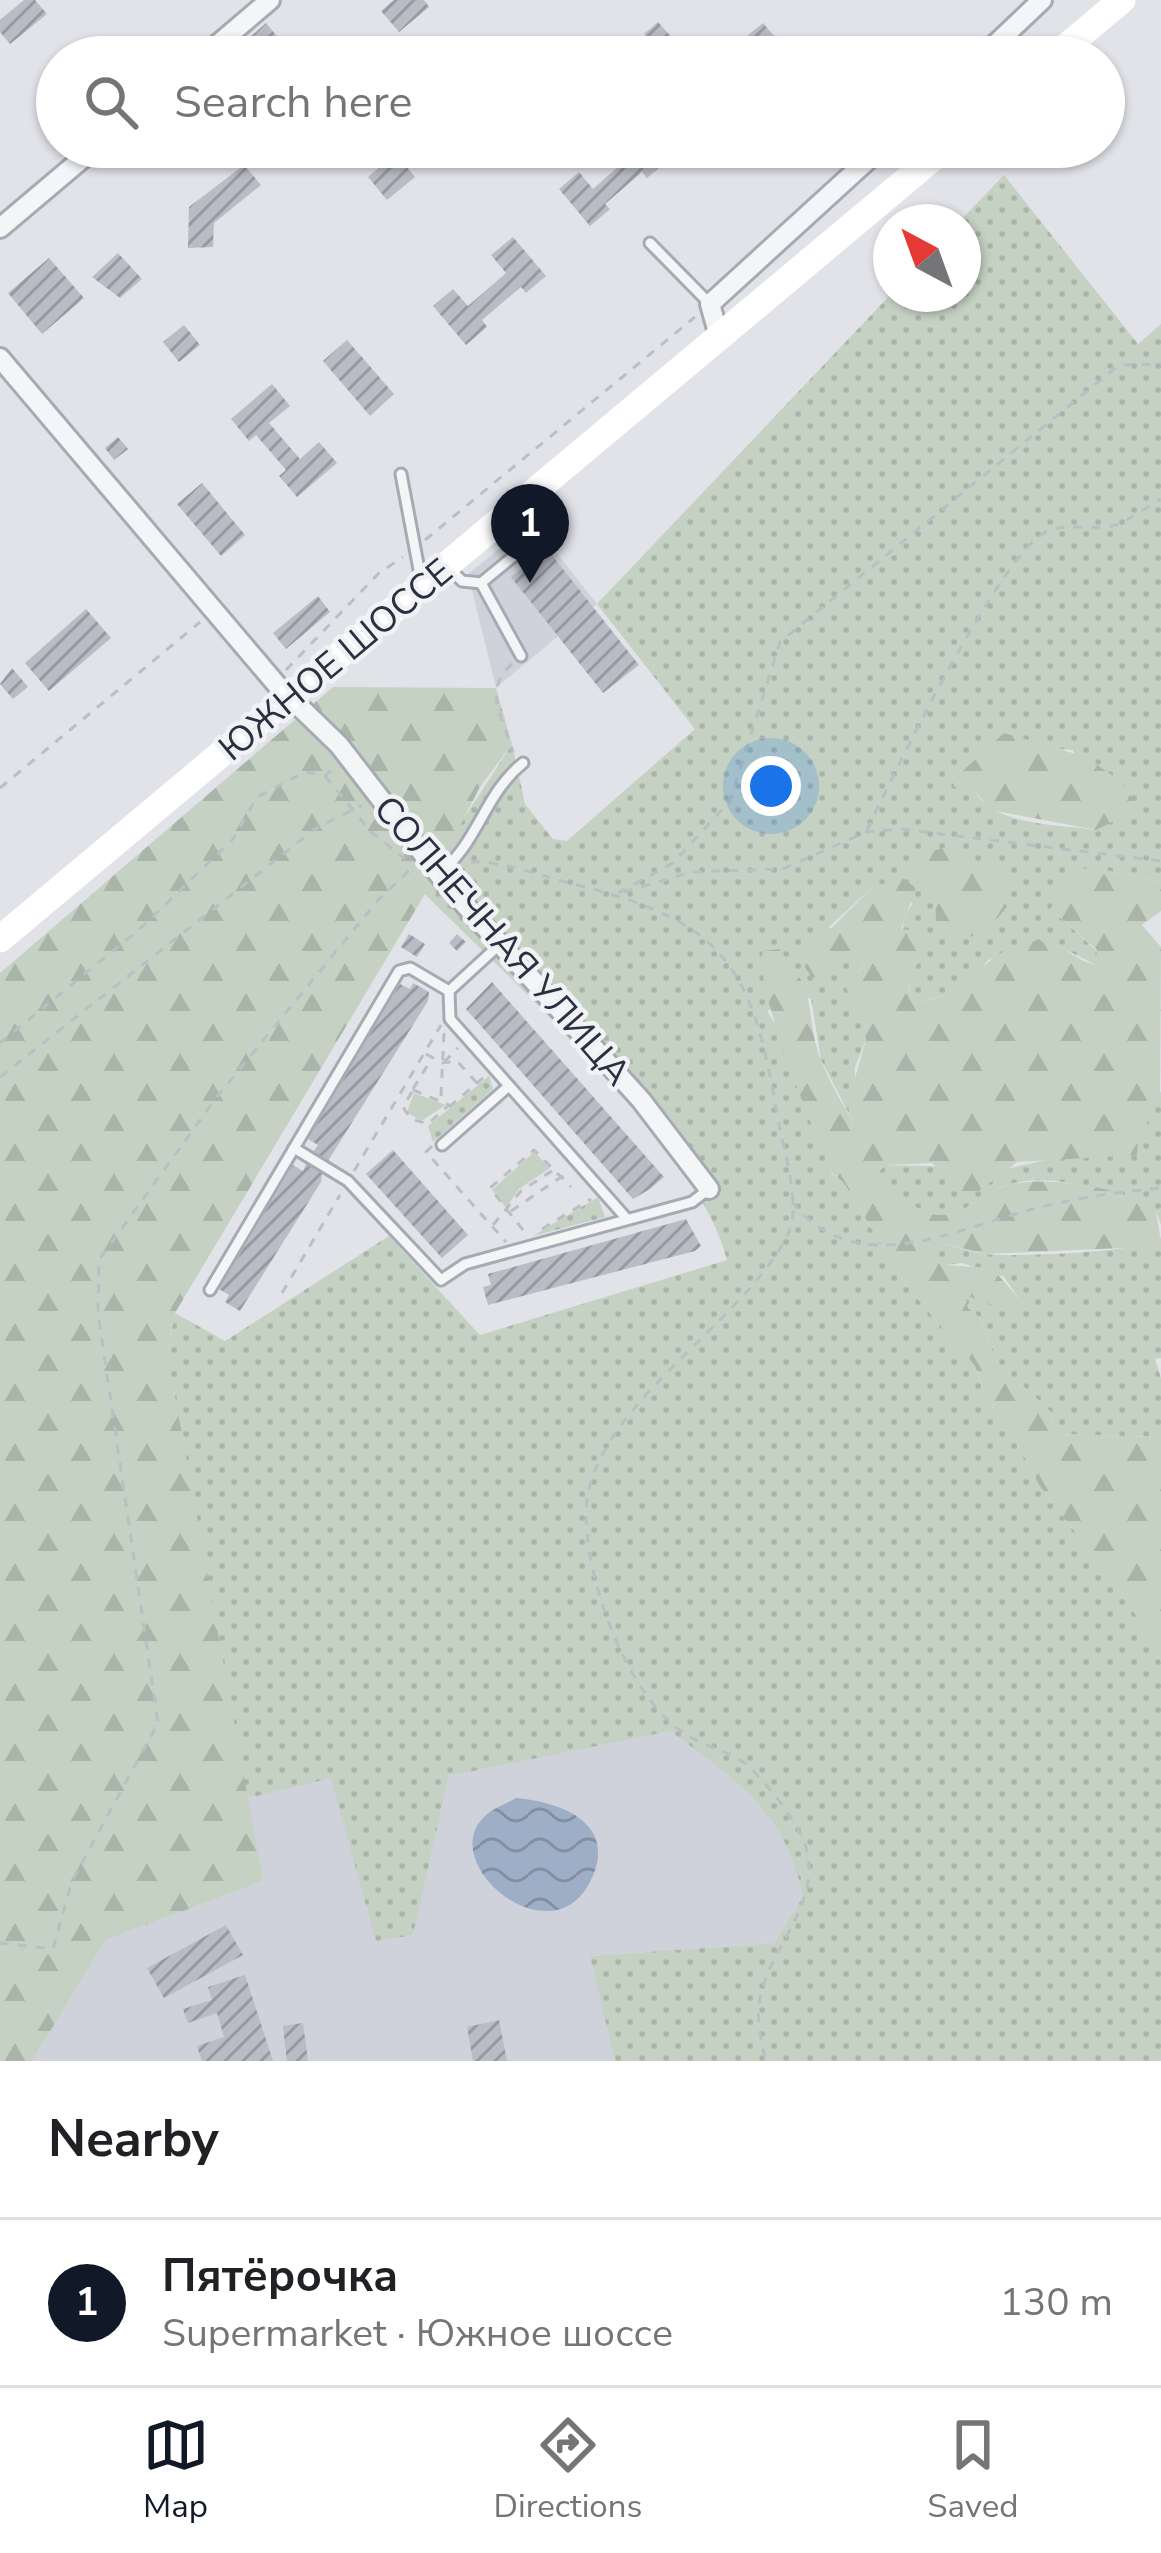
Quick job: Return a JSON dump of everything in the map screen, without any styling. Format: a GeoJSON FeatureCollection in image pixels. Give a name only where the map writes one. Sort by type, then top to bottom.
{"type":"FeatureCollection","features":[{"type":"Feature","properties":{"kind":"street"},"geometry":{"type":"LineString","coordinates":[[228,36],[270,0]]}},
{"type":"Feature","properties":{"kind":"street"},"geometry":{"type":"LineString","coordinates":[[1004,36],[1042,0]]}},
{"type":"Feature","properties":{"kind":"street"},"geometry":{"type":"LineString","coordinates":[[1079,36],[1122,0]]}},
{"type":"Feature","properties":{"kind":"street"},"geometry":{"type":"LineString","coordinates":[[0,228],[71,168]]}},
{"type":"Feature","properties":{"kind":"street"},"geometry":{"type":"LineString","coordinates":[[719,336],[710,304],[859,168]]}},
{"type":"Feature","properties":{"kind":"street","name":"ЮЖНОЕ ШОССЕ"},"geometry":{"type":"LineString","coordinates":[[0,940],[284,691],[422,586],[921,168]]}},
{"type":"Feature","properties":{"kind":"street","name":"СОЛНЕЧНАЯ УЛИЦА"},"geometry":{"type":"LineString","coordinates":[[0,358],[284,691],[446,868],[498,946],[640,1100],[709,1189]]}},
{"type":"Feature","properties":{"kind":"lane"},"geometry":{"type":"LineString","coordinates":[[650,243],[710,304]]}},
{"type":"Feature","properties":{"kind":"lane"},"geometry":{"type":"LineString","coordinates":[[401,474],[419,546],[422,586]]}},
{"type":"Feature","properties":{"kind":"lane"},"geometry":{"type":"LineString","coordinates":[[446,566],[462,581],[481,583],[537,537]]}},
{"type":"Feature","properties":{"kind":"lane"},"geometry":{"type":"LineString","coordinates":[[481,583],[521,656]]}},
{"type":"Feature","properties":{"kind":"lane"},"geometry":{"type":"LineString","coordinates":[[446,868],[498,783],[523,763]]}},
{"type":"Feature","properties":{"kind":"lane"},"geometry":{"type":"LineString","coordinates":[[498,946],[448,991],[445,1005],[450,1019],[627,1220]]}},
{"type":"Feature","properties":{"kind":"lane"},"geometry":{"type":"LineString","coordinates":[[210,1290],[399,971],[410,968],[448,991]]}},
{"type":"Feature","properties":{"kind":"lane"},"geometry":{"type":"LineString","coordinates":[[440,1142],[509,1086]]}},
{"type":"Feature","properties":{"kind":"lane"},"geometry":{"type":"LineString","coordinates":[[294,1148],[348,1181],[441,1280],[465,1264],[692,1202],[709,1189]]}},
{"type":"Feature","properties":{"kind":"path"},"geometry":{"type":"LineString","coordinates":[[284,691],[288,666],[379,574],[710,304]]}},
{"type":"Feature","properties":{"kind":"path"},"geometry":{"type":"LineString","coordinates":[[616,894],[674,863],[730,801],[781,642],[1119,365],[1161,364]]}},
{"type":"Feature","properties":{"kind":"path"},"geometry":{"type":"LineString","coordinates":[[866,832],[938,681],[966,646],[1017,558],[1046,532],[1115,525],[1161,499]]}},
{"type":"Feature","properties":{"kind":"path"},"geometry":{"type":"LineString","coordinates":[[0,788],[215,610]]}},
{"type":"Feature","properties":{"kind":"path"},"geometry":{"type":"LineString","coordinates":[[513,771],[514,758],[494,689],[496,677],[521,656]]}},
{"type":"Feature","properties":{"kind":"path"},"geometry":{"type":"LineString","coordinates":[[325,776],[347,755]]}},
{"type":"Feature","properties":{"kind":"path"},"geometry":{"type":"LineString","coordinates":[[0,1043],[141,928],[233,839],[257,797],[304,772],[325,776],[387,849],[418,862],[379,899],[216,1098],[99,1260],[98,1313],[158,1723],[72,1882],[52,1949],[0,1943]]}},
{"type":"Feature","properties":{"kind":"path"},"geometry":{"type":"LineString","coordinates":[[0,1077],[314,829],[353,809]]}},
{"type":"Feature","properties":{"kind":"path"},"geometry":{"type":"LineString","coordinates":[[616,894],[691,872],[783,869],[866,832],[901,829],[1161,861]]}},
{"type":"Feature","properties":{"kind":"path"},"geometry":{"type":"LineString","coordinates":[[446,868],[482,862],[616,894],[673,914],[708,936],[728,958],[755,1029],[775,1103],[792,1225],[772,1262],[608,1442],[588,1485],[586,1510],[587,1543],[611,1627],[650,1702],[690,1738],[747,1765],[802,1838],[809,1863],[808,1889],[760,1994],[758,2014],[766,2061]]}},
{"type":"Feature","properties":{"kind":"path"},"geometry":{"type":"LineString","coordinates":[[281,1293],[444,1019],[441,1097],[447,1108]]}},
{"type":"Feature","properties":{"kind":"path"},"geometry":{"type":"LineString","coordinates":[[442,1064],[467,1039]]}},
{"type":"Feature","properties":{"kind":"path"},"geometry":{"type":"LineString","coordinates":[[424,1053],[442,1064],[457,1061],[477,1083]]}},
{"type":"Feature","properties":{"kind":"path"},"geometry":{"type":"LineString","coordinates":[[404,1110],[432,1058]]}},
{"type":"Feature","properties":{"kind":"path"},"geometry":{"type":"LineString","coordinates":[[425,1123],[494,1069]]}},
{"type":"Feature","properties":{"kind":"path"},"geometry":{"type":"LineString","coordinates":[[412,1090],[441,1097]]}},
{"type":"Feature","properties":{"kind":"path"},"geometry":{"type":"LineString","coordinates":[[393,1105],[425,1123],[440,1142],[426,1152],[512,1251]]}},
{"type":"Feature","properties":{"kind":"path"},"geometry":{"type":"LineString","coordinates":[[523,1230],[490,1189],[534,1150],[571,1187]]}},
{"type":"Feature","properties":{"kind":"path"},"geometry":{"type":"LineString","coordinates":[[491,1226],[507,1212],[520,1190],[554,1168]]}},
{"type":"Feature","properties":{"kind":"path"},"geometry":{"type":"LineString","coordinates":[[507,1212],[531,1202],[562,1177]]}},
{"type":"Feature","properties":{"kind":"path"},"geometry":{"type":"LineString","coordinates":[[791,1201],[808,1222],[833,1239],[880,1244],[922,1242],[1034,1209],[1161,1188]]}},
{"type":"Feature","properties":{"kind":"path"},"geometry":{"type":"LineString","coordinates":[[529,1237],[602,1192]]}},
{"type":"Feature","properties":{"kind":"shaded area"},"geometry":{"type":"Polygon","coordinates":[[[532,522],[597,604],[496,688],[468,574],[532,522]]]}},
{"type":"Feature","properties":{"kind":"shaded area"},"geometry":{"type":"Polygon","coordinates":[[[670,1730],[729,1775],[771,1816],[795,1854],[803,1897],[774,1943],[591,1956],[615,2061],[32,2061],[106,1940],[263,1881],[245,1799],[331,1777],[413,1934],[449,1776],[670,1730]]]}},
{"type":"Feature","properties":{"kind":"green space"},"geometry":{"type":"Polygon","coordinates":[[[1004,175],[1138,344],[1161,324],[1161,882],[1089,867],[1051,909],[1097,951],[1096,965],[1058,946],[988,960],[955,989],[923,1001],[913,1001],[904,964],[903,925],[913,903],[874,886],[829,927],[849,956],[863,961],[858,976],[845,983],[866,1039],[855,1067],[856,1127],[821,1060],[811,998],[767,1011],[783,1036],[832,1174],[844,1183],[906,1285],[975,1366],[985,1396],[1011,1431],[1039,1485],[1129,1603],[1161,1662],[1161,2061],[615,2061],[590,1956],[774,1943],[803,1897],[785,1842],[771,1820],[736,1782],[670,1731],[449,1776],[413,1935],[376,1941],[331,1778],[245,1799],[167,1352],[175,1313],[225,1341],[389,1236],[480,1335],[727,1260],[710,1216],[642,1118],[550,1017],[425,894],[453,835],[512,744],[525,804],[553,839],[567,841],[695,729],[597,604],[874,312],[981,312],[981,204],[976,204],[1004,175]],[[1004,733],[969,768],[973,787],[983,802],[1016,819],[1096,830],[1073,750],[1044,748],[1004,733]]]}},
{"type":"Feature","properties":{"kind":"green space"},"geometry":{"type":"Polygon","coordinates":[[[333,687],[496,688],[512,744],[480,787],[425,894],[175,1313],[167,1352],[263,1881],[106,1940],[32,2061],[0,2061],[0,973],[333,687]]]}},
{"type":"Feature","properties":{"kind":"green space"},"geometry":{"type":"Polygon","coordinates":[[[1004,733],[1086,757],[1123,783],[1139,809],[1096,830],[991,810],[970,786],[954,787],[954,779],[1004,733]]]}},
{"type":"Feature","properties":{"kind":"green space"},"geometry":{"type":"Polygon","coordinates":[[[942,848],[956,851],[965,862],[994,861],[1010,887],[1011,902],[992,924],[969,937],[949,939],[936,920],[935,891],[909,873],[914,858],[942,848]]]}},
{"type":"Feature","properties":{"kind":"green space"},"geometry":{"type":"Polygon","coordinates":[[[1089,867],[1161,882],[1161,911],[1142,925],[1161,947],[1160,1101],[1138,1139],[1137,1155],[1017,1162],[979,1191],[963,1194],[932,1163],[886,1165],[879,1172],[912,1205],[938,1215],[956,1212],[1005,1186],[1039,1181],[1105,1189],[1156,1211],[1161,1242],[1145,1247],[986,1254],[940,1243],[933,1257],[946,1265],[992,1268],[1021,1301],[1007,1310],[965,1295],[968,1308],[980,1318],[996,1361],[1051,1412],[1054,1434],[1161,1437],[1161,1662],[1129,1603],[1039,1485],[1011,1431],[985,1396],[975,1366],[906,1285],[844,1183],[833,1174],[787,1060],[762,968],[763,951],[779,949],[793,966],[807,994],[822,1063],[854,1123],[850,1096],[866,1039],[844,982],[858,976],[863,962],[849,956],[827,978],[812,977],[803,965],[809,950],[874,886],[904,879],[916,888],[901,929],[917,931],[927,941],[908,986],[913,1001],[949,992],[1009,948],[1026,942],[1052,944],[1096,965],[1097,950],[1051,909],[1061,879],[1089,867]]]}},
{"type":"Feature","properties":{"kind":"green space"},"geometry":{"type":"Polygon","coordinates":[[[489,1076],[493,1089],[433,1142],[428,1126],[489,1076]]]}},
{"type":"Feature","properties":{"kind":"green space"},"geometry":{"type":"Polygon","coordinates":[[[1161,1091],[1161,1225],[1156,1211],[1121,1197],[1042,1180],[1004,1186],[964,1209],[937,1215],[912,1205],[878,1172],[885,1165],[1010,1168],[1138,1139],[1161,1091]]]}},
{"type":"Feature","properties":{"kind":"green space"},"geometry":{"type":"Polygon","coordinates":[[[414,1093],[446,1105],[421,1121],[407,1112],[414,1093]]]}},
{"type":"Feature","properties":{"kind":"green space"},"geometry":{"type":"Polygon","coordinates":[[[534,1152],[550,1168],[519,1189],[506,1208],[492,1190],[534,1152]]]}},
{"type":"Feature","properties":{"kind":"green space"},"geometry":{"type":"Polygon","coordinates":[[[598,1197],[605,1217],[533,1236],[598,1197]]]}},
{"type":"Feature","properties":{"kind":"green space"},"geometry":{"type":"Polygon","coordinates":[[[1161,1237],[1161,1358],[1155,1359],[1161,1378],[1161,1437],[1054,1434],[1051,1412],[996,1361],[980,1318],[968,1308],[964,1294],[1007,1309],[1020,1300],[1004,1277],[962,1263],[946,1265],[933,1257],[939,1243],[985,1254],[1050,1254],[1132,1247],[1161,1237]]]}},
{"type":"Feature","properties":{"kind":"water"},"geometry":{"type":"Polygon","coordinates":[[[516,1798],[567,1811],[592,1831],[597,1862],[590,1882],[572,1903],[550,1911],[527,1908],[486,1879],[475,1858],[473,1836],[484,1817],[516,1798]]]}},
{"type":"Feature","properties":{"kind":"building"},"geometry":{"type":"Polygon","coordinates":[[[24,0],[35,0],[47,14],[10,44],[0,32],[0,20],[24,0]]]}},
{"type":"Feature","properties":{"kind":"building"},"geometry":{"type":"Polygon","coordinates":[[[394,0],[424,0],[429,7],[399,32],[381,11],[394,0]]]}},
{"type":"Feature","properties":{"kind":"building"},"geometry":{"type":"Polygon","coordinates":[[[658,22],[671,36],[646,36],[658,22]]]}},
{"type":"Feature","properties":{"kind":"building"},"geometry":{"type":"Polygon","coordinates":[[[266,23],[277,36],[251,36],[266,23]]]}},
{"type":"Feature","properties":{"kind":"building"},"geometry":{"type":"Polygon","coordinates":[[[763,23],[774,36],[747,36],[763,23]]]}},
{"type":"Feature","properties":{"kind":"building"},"geometry":{"type":"Polygon","coordinates":[[[240,168],[247,168],[261,185],[214,223],[213,247],[188,248],[189,207],[240,168]]]}},
{"type":"Feature","properties":{"kind":"building"},"geometry":{"type":"Polygon","coordinates":[[[378,168],[408,168],[415,177],[387,200],[368,177],[378,168]]]}},
{"type":"Feature","properties":{"kind":"building"},"geometry":{"type":"Polygon","coordinates":[[[617,168],[659,168],[647,178],[642,172],[605,204],[610,209],[590,226],[559,189],[579,172],[593,189],[617,168]]]}},
{"type":"Feature","properties":{"kind":"building"},"geometry":{"type":"Polygon","coordinates":[[[513,237],[546,276],[526,293],[521,287],[482,320],[487,327],[466,345],[433,306],[453,289],[468,306],[506,273],[491,255],[513,237]]]}},
{"type":"Feature","properties":{"kind":"building"},"geometry":{"type":"Polygon","coordinates":[[[118,253],[142,279],[120,298],[92,277],[118,253]]]}},
{"type":"Feature","properties":{"kind":"building"},"geometry":{"type":"Polygon","coordinates":[[[49,258],[84,298],[42,334],[8,293],[49,258]]]}},
{"type":"Feature","properties":{"kind":"building"},"geometry":{"type":"Polygon","coordinates":[[[184,325],[200,345],[179,362],[163,342],[184,325]]]}},
{"type":"Feature","properties":{"kind":"building"},"geometry":{"type":"Polygon","coordinates":[[[347,340],[394,394],[370,416],[323,361],[347,340]]]}},
{"type":"Feature","properties":{"kind":"building"},"geometry":{"type":"Polygon","coordinates":[[[272,384],[290,406],[269,423],[300,459],[319,442],[337,463],[297,497],[279,476],[286,470],[256,435],[249,441],[231,419],[272,384]]]}},
{"type":"Feature","properties":{"kind":"building"},"geometry":{"type":"Polygon","coordinates":[[[118,437],[128,449],[114,460],[105,448],[118,437]]]}},
{"type":"Feature","properties":{"kind":"building"},"geometry":{"type":"Polygon","coordinates":[[[202,483],[245,535],[221,556],[177,504],[202,483]]]}},
{"type":"Feature","properties":{"kind":"building"},"geometry":{"type":"Polygon","coordinates":[[[547,549],[639,665],[603,693],[511,577],[547,549]]]}},
{"type":"Feature","properties":{"kind":"building"},"geometry":{"type":"Polygon","coordinates":[[[318,596],[330,612],[286,649],[273,633],[318,596]]]}},
{"type":"Feature","properties":{"kind":"building"},"geometry":{"type":"Polygon","coordinates":[[[86,609],[111,638],[49,691],[25,663],[86,609]]]}},
{"type":"Feature","properties":{"kind":"building"},"geometry":{"type":"Polygon","coordinates":[[[12,668],[28,687],[13,699],[0,684],[12,668]]]}},
{"type":"Feature","properties":{"kind":"building"},"geometry":{"type":"Polygon","coordinates":[[[409,934],[425,944],[417,957],[401,947],[409,934]]]}},
{"type":"Feature","properties":{"kind":"building"},"geometry":{"type":"Polygon","coordinates":[[[457,934],[466,942],[457,951],[449,943],[457,934]]]}},
{"type":"Feature","properties":{"kind":"building"},"geometry":{"type":"Polygon","coordinates":[[[492,982],[664,1177],[650,1189],[633,1199],[466,1009],[492,982]]]}},
{"type":"Feature","properties":{"kind":"building"},"geometry":{"type":"Polygon","coordinates":[[[413,983],[429,992],[428,1001],[328,1161],[313,1152],[318,1145],[308,1139],[400,984],[410,989],[413,983]]]}},
{"type":"Feature","properties":{"kind":"building"},"geometry":{"type":"Polygon","coordinates":[[[393,1150],[468,1235],[442,1258],[366,1174],[393,1150]]]}},
{"type":"Feature","properties":{"kind":"building"},"geometry":{"type":"Polygon","coordinates":[[[306,1164],[322,1173],[321,1182],[240,1311],[225,1302],[229,1295],[219,1289],[293,1165],[303,1171],[306,1164]]]}},
{"type":"Feature","properties":{"kind":"building"},"geometry":{"type":"Polygon","coordinates":[[[686,1219],[701,1246],[695,1251],[488,1305],[483,1287],[491,1285],[488,1274],[686,1219]]]}},
{"type":"Feature","properties":{"kind":"building"},"geometry":{"type":"Polygon","coordinates":[[[226,1925],[243,1955],[164,1998],[147,1968],[226,1925]]]}},
{"type":"Feature","properties":{"kind":"building"},"geometry":{"type":"Polygon","coordinates":[[[245,1975],[273,2061],[202,2061],[197,2046],[224,2037],[217,2013],[188,2023],[183,2009],[212,2000],[208,1987],[245,1975]]]}},
{"type":"Feature","properties":{"kind":"building"},"geometry":{"type":"Polygon","coordinates":[[[499,2020],[507,2061],[473,2061],[467,2027],[499,2020]]]}},
{"type":"Feature","properties":{"kind":"building"},"geometry":{"type":"Polygon","coordinates":[[[303,2023],[308,2061],[287,2061],[283,2026],[303,2023]]]}},
{"type":"Feature","properties":{"kind":"place","name":"Пятёрочка"},"geometry":{"type":"Point","coordinates":[530,583]}}]}
